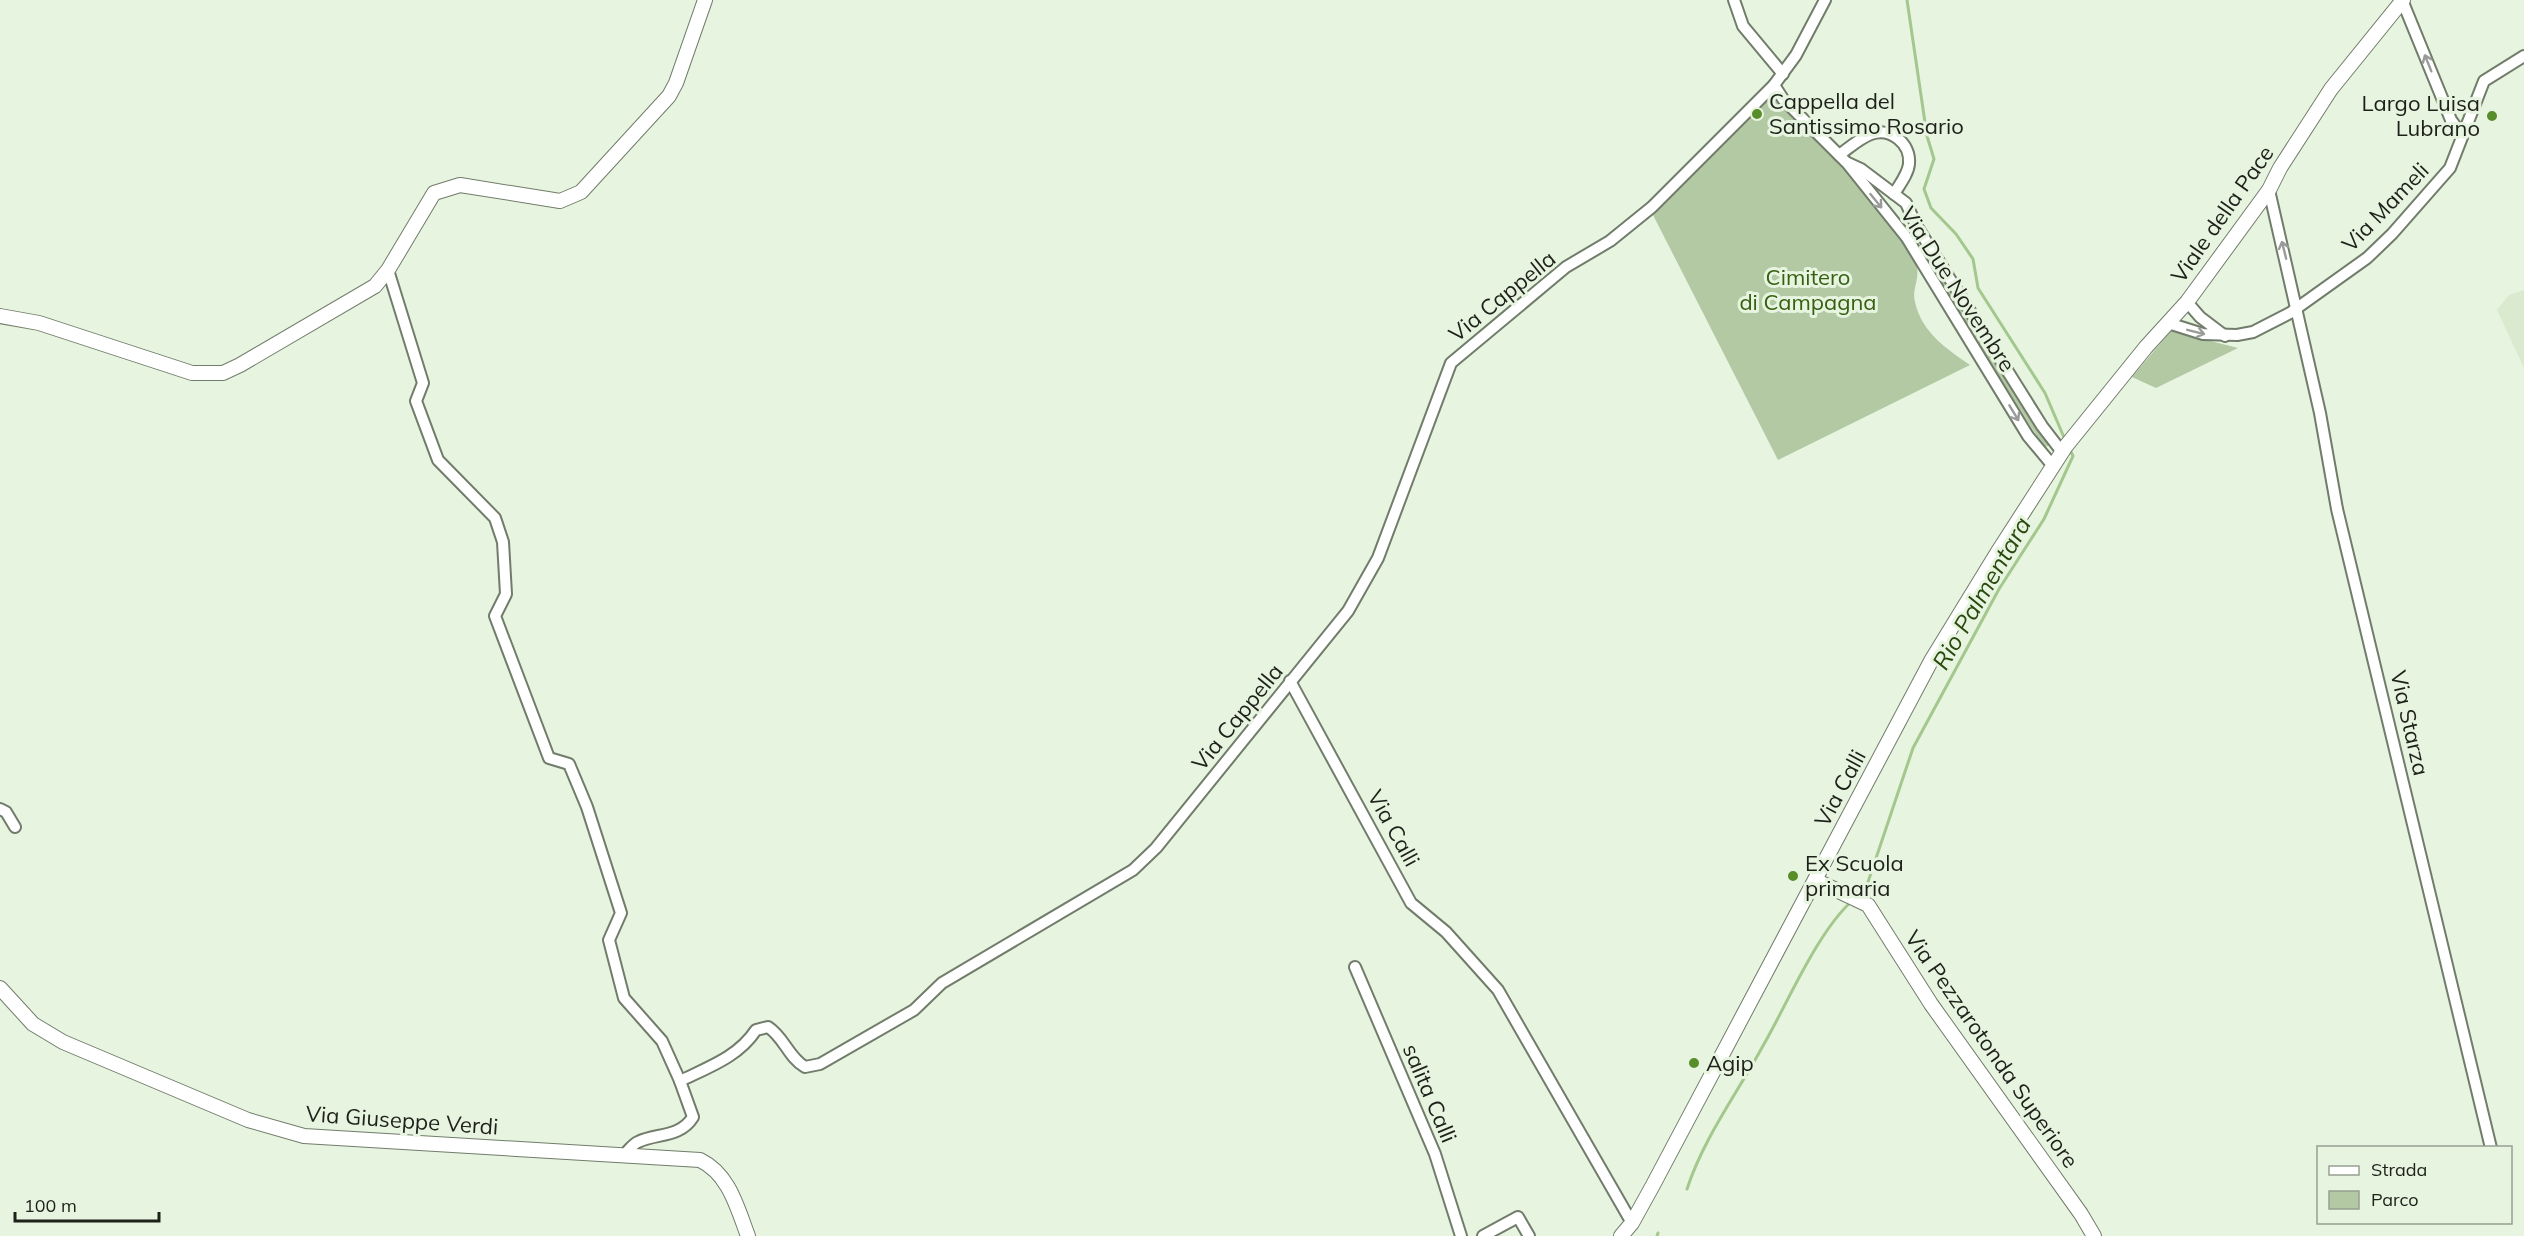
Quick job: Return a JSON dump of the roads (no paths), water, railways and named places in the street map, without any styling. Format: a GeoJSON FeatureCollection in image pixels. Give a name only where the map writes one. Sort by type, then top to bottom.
{"type":"FeatureCollection","features":[{"type":"Feature","properties":{"kind":"street"},"geometry":{"type":"LineString","coordinates":[[0,316],[39,322],[192,374],[223,373],[296,334],[375,286],[388,270],[434,193],[460,185],[560,201],[581,192],[669,96],[705,0]]}},
{"type":"Feature","properties":{"kind":"street"},"geometry":{"type":"LineString","coordinates":[[1734,0],[1743,26],[1783,74]]}},
{"type":"Feature","properties":{"kind":"street","name":"Via Cappella"},"geometry":{"type":"LineString","coordinates":[[680,1081],[733,1055],[744,1047],[756,1029],[768,1027],[777,1033],[795,1060],[805,1067],[820,1064],[914,1010],[942,983],[1133,870],[1156,848],[1348,611],[1378,558],[1451,363],[1566,267],[1610,241],[1652,207],[1774,85],[1783,74],[1825,0]]}},
{"type":"Feature","properties":{"kind":"street"},"geometry":{"type":"LineString","coordinates":[[2402,0],[2451,120],[2462,135]]}},
{"type":"Feature","properties":{"kind":"street","name":"Viale della Pace"},"geometry":{"type":"LineString","coordinates":[[2064,449],[2187,302],[2269,190],[2280,168],[2331,89],[2402,0]]}},
{"type":"Feature","properties":{"kind":"street","name":"Via Mameli"},"geometry":{"type":"LineString","coordinates":[[2168,323],[2203,334],[2225,336],[2253,332],[2298,307],[2367,258],[2392,234],[2450,168],[2484,81],[2524,56]]}},
{"type":"Feature","properties":{"kind":"street","name":"Via Due Novembre"},"geometry":{"type":"LineString","coordinates":[[1774,85],[1783,99],[1847,163],[1918,255],[2028,436],[2053,466]]}},
{"type":"Feature","properties":{"kind":"street"},"geometry":{"type":"LineString","coordinates":[[1839,154],[1871,134],[1890,134],[1898,138],[1905,145],[1909,164],[1894,194]]}},
{"type":"Feature","properties":{"kind":"street","name":"Via Due Novembre"},"geometry":{"type":"LineString","coordinates":[[1847,163],[1861,169],[1906,203],[1916,225],[2042,426],[2064,449]]}},
{"type":"Feature","properties":{"kind":"street","name":"Via Starza"},"geometry":{"type":"LineString","coordinates":[[2269,190],[2298,307],[2337,509],[2491,1146]]}},
{"type":"Feature","properties":{"kind":"street"},"geometry":{"type":"LineString","coordinates":[[388,270],[423,383],[416,401],[438,460],[495,518],[504,542],[506,594],[495,616],[549,758],[569,764],[591,818],[621,913],[609,940],[624,998],[662,1041],[693,1117],[689,1124],[662,1137],[638,1142],[624,1155]]}},
{"type":"Feature","properties":{"kind":"street"},"geometry":{"type":"LineString","coordinates":[[2187,302],[2200,317],[2225,336]]}},
{"type":"Feature","properties":{"kind":"street","name":"Via Calli"},"geometry":{"type":"LineString","coordinates":[[1621,1236],[1632,1223],[1931,661],[2064,449]]}},
{"type":"Feature","properties":{"kind":"street","name":"Via Calli"},"geometry":{"type":"LineString","coordinates":[[1290,681],[1411,903],[1446,932],[1498,990],[1632,1223]]}},
{"type":"Feature","properties":{"kind":"street"},"geometry":{"type":"LineString","coordinates":[[0,809],[6,813],[15,827]]}},
{"type":"Feature","properties":{"kind":"street","name":"Via Pezzarotonda Superiore"},"geometry":{"type":"LineString","coordinates":[[1815,880],[1868,905],[1930,1004],[2081,1214],[2094,1236]]}},
{"type":"Feature","properties":{"kind":"street","name":"salita Calli"},"geometry":{"type":"LineString","coordinates":[[1355,967],[1435,1154],[1461,1236]]}},
{"type":"Feature","properties":{"kind":"street","name":"Via Giuseppe Verdi"},"geometry":{"type":"LineString","coordinates":[[0,988],[33,1024],[63,1042],[249,1120],[304,1136],[700,1160],[713,1166],[725,1180],[748,1236]]}},
{"type":"Feature","properties":{"kind":"street"},"geometry":{"type":"LineString","coordinates":[[1483,1236],[1518,1217],[1529,1236]]}},
{"type":"Feature","properties":{"kind":"waterway","name":"Rio Palmentara"},"geometry":{"type":"LineString","coordinates":[[1907,0],[1927,136],[1934,159],[1924,189],[1931,208],[1956,234],[1973,259],[1978,288],[2045,393],[2066,442]]}},
{"type":"Feature","properties":{"kind":"waterway","name":"Rio Palmentara"},"geometry":{"type":"LineString","coordinates":[[1859,895],[1866,888],[1913,748],[1999,589],[2044,519],[2073,456],[2070,450]]}},
{"type":"Feature","properties":{"kind":"waterway","name":"Rio Palmentara"},"geometry":{"type":"LineString","coordinates":[[1687,1189],[1712,1133],[1764,1044],[1815,949],[1839,914],[1852,901]]}},
{"type":"Feature","properties":{"kind":"place","name":"Cappella del Santissimo Rosario"},"geometry":{"type":"Point","coordinates":[1757,114]}},
{"type":"Feature","properties":{"kind":"place","name":"Largo Luisa Lubrano"},"geometry":{"type":"Point","coordinates":[2492,116]}},
{"type":"Feature","properties":{"kind":"place","name":"Ex Scuola primaria"},"geometry":{"type":"Point","coordinates":[1793,876]}},
{"type":"Feature","properties":{"kind":"place","name":"Agip"},"geometry":{"type":"Point","coordinates":[1694,1063]}},
{"type":"Feature","properties":{"kind":"park label","name":"Cimitero di Campagna"},"geometry":{"type":"Point","coordinates":[1808,290]}}]}
